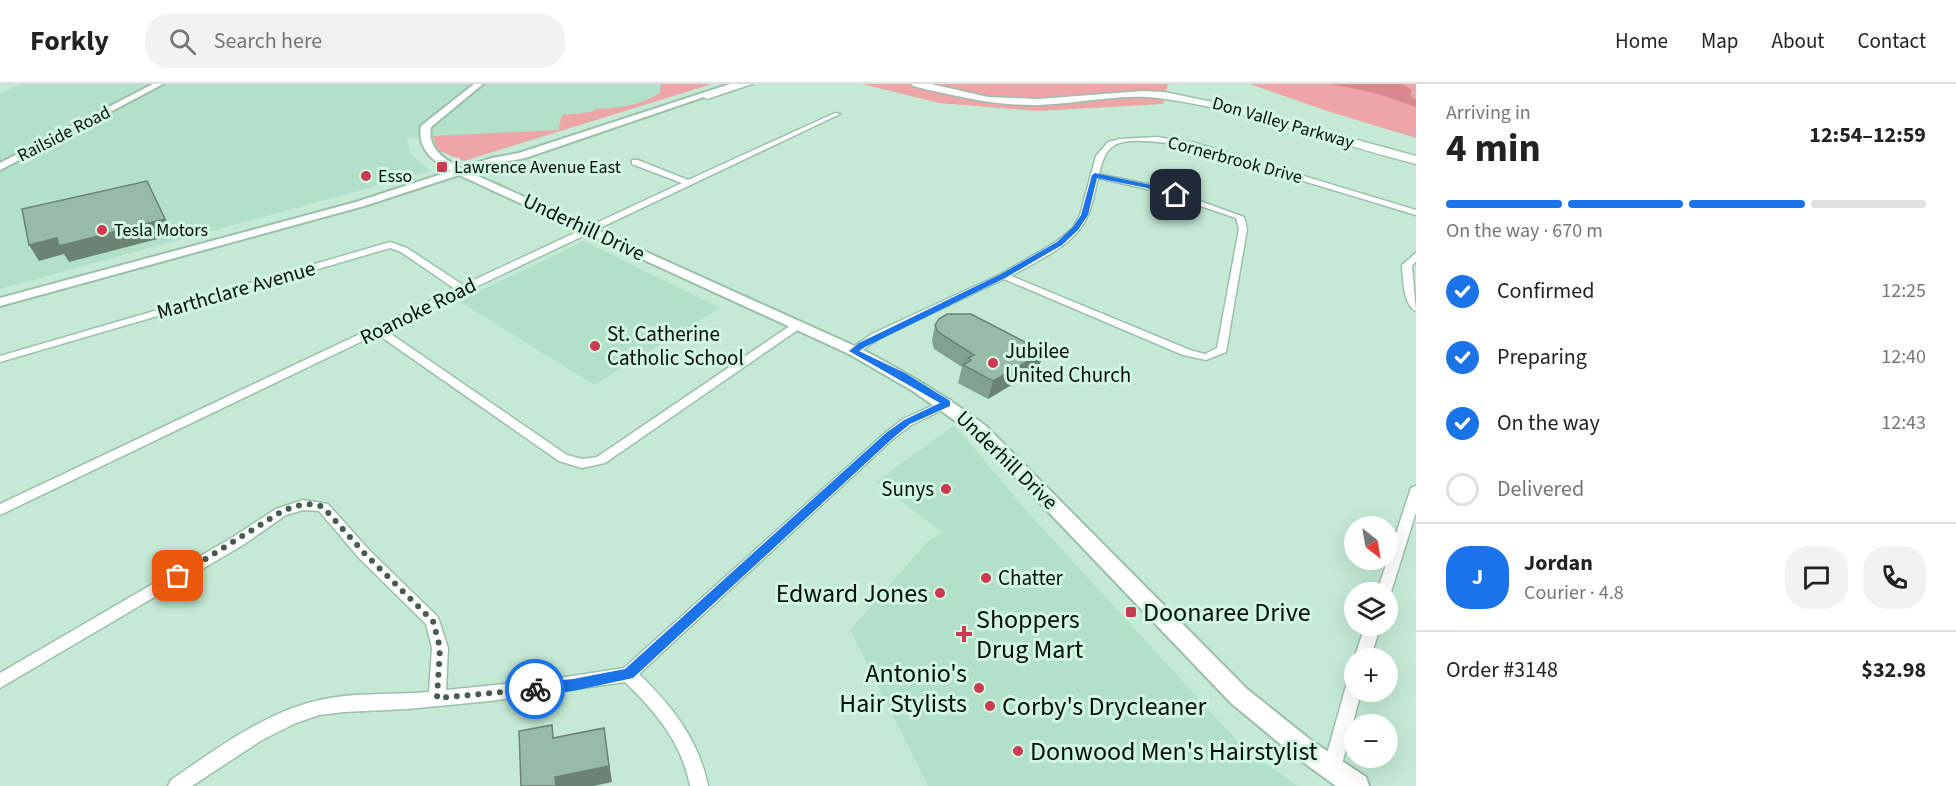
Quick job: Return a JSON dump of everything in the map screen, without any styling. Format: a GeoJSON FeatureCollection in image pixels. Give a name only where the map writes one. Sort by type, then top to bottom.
{"type":"FeatureCollection","features":[{"type":"Feature","properties":{"kind":"highway"},"geometry":{"type":"LineString","coordinates":[[706,96],[747,84]]}},
{"type":"Feature","properties":{"kind":"highway"},"geometry":{"type":"LineString","coordinates":[[917,84],[988,100],[1038,102],[1143,94],[1164,95],[1228,108]]}},
{"type":"Feature","properties":{"kind":"highway","name":"Don Valley Parkway"},"geometry":{"type":"LineString","coordinates":[[1150,84],[1416,160]]}},
{"type":"Feature","properties":{"kind":"highway","name":"Don Valley Parkway"},"geometry":{"type":"LineString","coordinates":[[1169,84],[1416,153]]}},
{"type":"Feature","properties":{"kind":"street","name":"Railside Road"},"geometry":{"type":"LineString","coordinates":[[0,167],[159,84]]}},
{"type":"Feature","properties":{"kind":"street"},"geometry":{"type":"LineString","coordinates":[[464,174],[430,152],[424,138],[424,130],[439,113],[479,84]]}},
{"type":"Feature","properties":{"kind":"street"},"geometry":{"type":"LineString","coordinates":[[0,302],[360,204],[413,195],[464,174],[501,166],[521,156],[738,84]]}},
{"type":"Feature","properties":{"kind":"street","name":"Roanoke Road"},"geometry":{"type":"LineString","coordinates":[[0,510],[837,114]]}},
{"type":"Feature","properties":{"kind":"street","name":"Cornerbrook Drive"},"geometry":{"type":"LineString","coordinates":[[854,351],[876,336],[1004,276],[1059,244],[1076,229],[1084,215],[1100,156],[1111,144],[1119,141],[1157,139],[1192,145],[1416,213]]}},
{"type":"Feature","properties":{"kind":"street"},"geometry":{"type":"LineString","coordinates":[[502,190],[498,173],[521,156]]}},
{"type":"Feature","properties":{"kind":"street"},"geometry":{"type":"LineString","coordinates":[[635,162],[688,183]]}},
{"type":"Feature","properties":{"kind":"street","name":"Underhill Drive"},"geometry":{"type":"LineString","coordinates":[[464,174],[854,351],[901,375],[947,404],[980,430],[1239,696],[1304,749],[1357,786]]}},
{"type":"Feature","properties":{"kind":"street"},"geometry":{"type":"LineString","coordinates":[[1004,276],[1187,352],[1206,357],[1222,350],[1243,229],[1240,218],[1149,186],[1095,175]]}},
{"type":"Feature","properties":{"kind":"street","name":"Marthclare Avenue"},"geometry":{"type":"LineString","coordinates":[[0,359],[383,246],[397,245],[462,290]]}},
{"type":"Feature","properties":{"kind":"street"},"geometry":{"type":"LineString","coordinates":[[1416,256],[1407,266],[1407,290],[1416,308]]}},
{"type":"Feature","properties":{"kind":"street"},"geometry":{"type":"LineString","coordinates":[[378,330],[563,458],[572,463],[585,465],[601,460],[798,325]]}},
{"type":"Feature","properties":{"kind":"street"},"geometry":{"type":"LineString","coordinates":[[177,786],[265,730],[305,712],[350,702],[437,698],[573,685],[628,674],[889,436],[907,422],[947,404]]}},
{"type":"Feature","properties":{"kind":"street"},"geometry":{"type":"LineString","coordinates":[[1387,582],[1416,491]]}},
{"type":"Feature","properties":{"kind":"street"},"geometry":{"type":"LineString","coordinates":[[0,681],[238,541],[281,512],[293,507],[317,505],[323,507],[366,555],[433,621],[440,648],[437,698]]}},
{"type":"Feature","properties":{"kind":"street"},"geometry":{"type":"LineString","coordinates":[[628,674],[643,688],[692,755],[699,786]]}},
{"type":"Feature","properties":{"kind":"street"},"geometry":{"type":"LineString","coordinates":[[1332,768],[1350,702]]}},
{"type":"Feature","properties":{"kind":"shaded area"},"geometry":{"type":"Polygon","coordinates":[[[21,84],[661,84],[661,93],[645,103],[626,108],[595,109],[592,112],[562,115],[558,130],[407,138],[410,154],[431,171],[0,289],[0,94],[21,84]]]}},
{"type":"Feature","properties":{"kind":"shaded area"},"geometry":{"type":"Polygon","coordinates":[[[661,84],[712,84],[464,161],[437,150],[433,136],[558,130],[562,115],[637,104],[660,93],[661,84]]]}},
{"type":"Feature","properties":{"kind":"shaded area"},"geometry":{"type":"Polygon","coordinates":[[[862,84],[1168,84],[1163,104],[1037,111],[939,103],[862,84]]]}},
{"type":"Feature","properties":{"kind":"shaded area"},"geometry":{"type":"Polygon","coordinates":[[[1250,84],[1416,84],[1416,138],[1324,110],[1250,84]]]}},
{"type":"Feature","properties":{"kind":"shaded area"},"geometry":{"type":"Polygon","coordinates":[[[1331,84],[1402,84],[1412,90],[1410,96],[1416,100],[1416,107],[1378,94],[1331,84]]]}},
{"type":"Feature","properties":{"kind":"shaded area","name":"St. Catherine Catholic School"},"geometry":{"type":"Polygon","coordinates":[[[584,241],[720,308],[594,385],[459,301],[584,241]]]}},
{"type":"Feature","properties":{"kind":"shaded area"},"geometry":{"type":"Polygon","coordinates":[[[953,426],[1024,508],[1240,744],[1297,786],[928,786],[850,630],[929,540],[943,533],[876,482],[953,426]]]}},
{"type":"Feature","properties":{"kind":"building"},"geometry":{"type":"Polygon","coordinates":[[[147,181],[165,219],[59,246],[57,238],[29,245],[22,209],[147,181]]]}},
{"type":"Feature","properties":{"kind":"building"},"geometry":{"type":"Polygon","coordinates":[[[947,314],[971,314],[1044,352],[993,381],[963,365],[971,360],[968,358],[974,355],[938,332],[935,325],[947,314]]]}},
{"type":"Feature","properties":{"kind":"building"},"geometry":{"type":"Polygon","coordinates":[[[552,725],[553,738],[604,728],[609,766],[555,777],[556,786],[521,786],[519,731],[552,725]]]}},
{"type":"Feature","properties":{"kind":"way so far"},"geometry":{"type":"LineString","coordinates":[[178,576],[238,541],[281,512],[303,505],[317,505],[323,507],[366,555],[433,621],[438,633],[440,648],[437,698],[535,689]]}},
{"type":"Feature","properties":{"kind":"place","name":"Lawrence Avenue East"},"geometry":{"type":"Point","coordinates":[442,167]}},
{"type":"Feature","properties":{"kind":"place","name":"Esso"},"geometry":{"type":"Point","coordinates":[366,176]}},
{"type":"Feature","properties":{"kind":"place","name":"Tesla Motors"},"geometry":{"type":"Point","coordinates":[102,230]}},
{"type":"Feature","properties":{"kind":"place","name":"St. Catherine Catholic School"},"geometry":{"type":"Point","coordinates":[595,346]}},
{"type":"Feature","properties":{"kind":"place","name":"Jubilee United Church"},"geometry":{"type":"Point","coordinates":[993,363]}},
{"type":"Feature","properties":{"kind":"place","name":"Sunys"},"geometry":{"type":"Point","coordinates":[946,489]}},
{"type":"Feature","properties":{"kind":"place","name":"Chatter"},"geometry":{"type":"Point","coordinates":[986,578]}},
{"type":"Feature","properties":{"kind":"place","name":"Edward Jones"},"geometry":{"type":"Point","coordinates":[940,593]}},
{"type":"Feature","properties":{"kind":"place","name":"Doonaree Drive"},"geometry":{"type":"Point","coordinates":[1131,612]}},
{"type":"Feature","properties":{"kind":"place","name":"Shoppers Drug Mart"},"geometry":{"type":"Point","coordinates":[964,634]}},
{"type":"Feature","properties":{"kind":"place","name":"Antonio's Hair Stylists"},"geometry":{"type":"Point","coordinates":[979,688]}},
{"type":"Feature","properties":{"kind":"place","name":"Corby's Drycleaner"},"geometry":{"type":"Point","coordinates":[990,706]}},
{"type":"Feature","properties":{"kind":"place","name":"Donwood Men's Hairstylist"},"geometry":{"type":"Point","coordinates":[1018,751]}},
{"type":"Feature","properties":{"kind":"route"},"geometry":{"type":"LineString","coordinates":[[535,689],[573,685],[628,674],[850,469],[907,422],[947,404],[901,375],[854,351],[876,336],[1004,276],[1059,244],[1076,229],[1084,215],[1095,175],[1149,186],[1176,195]]}}]}
